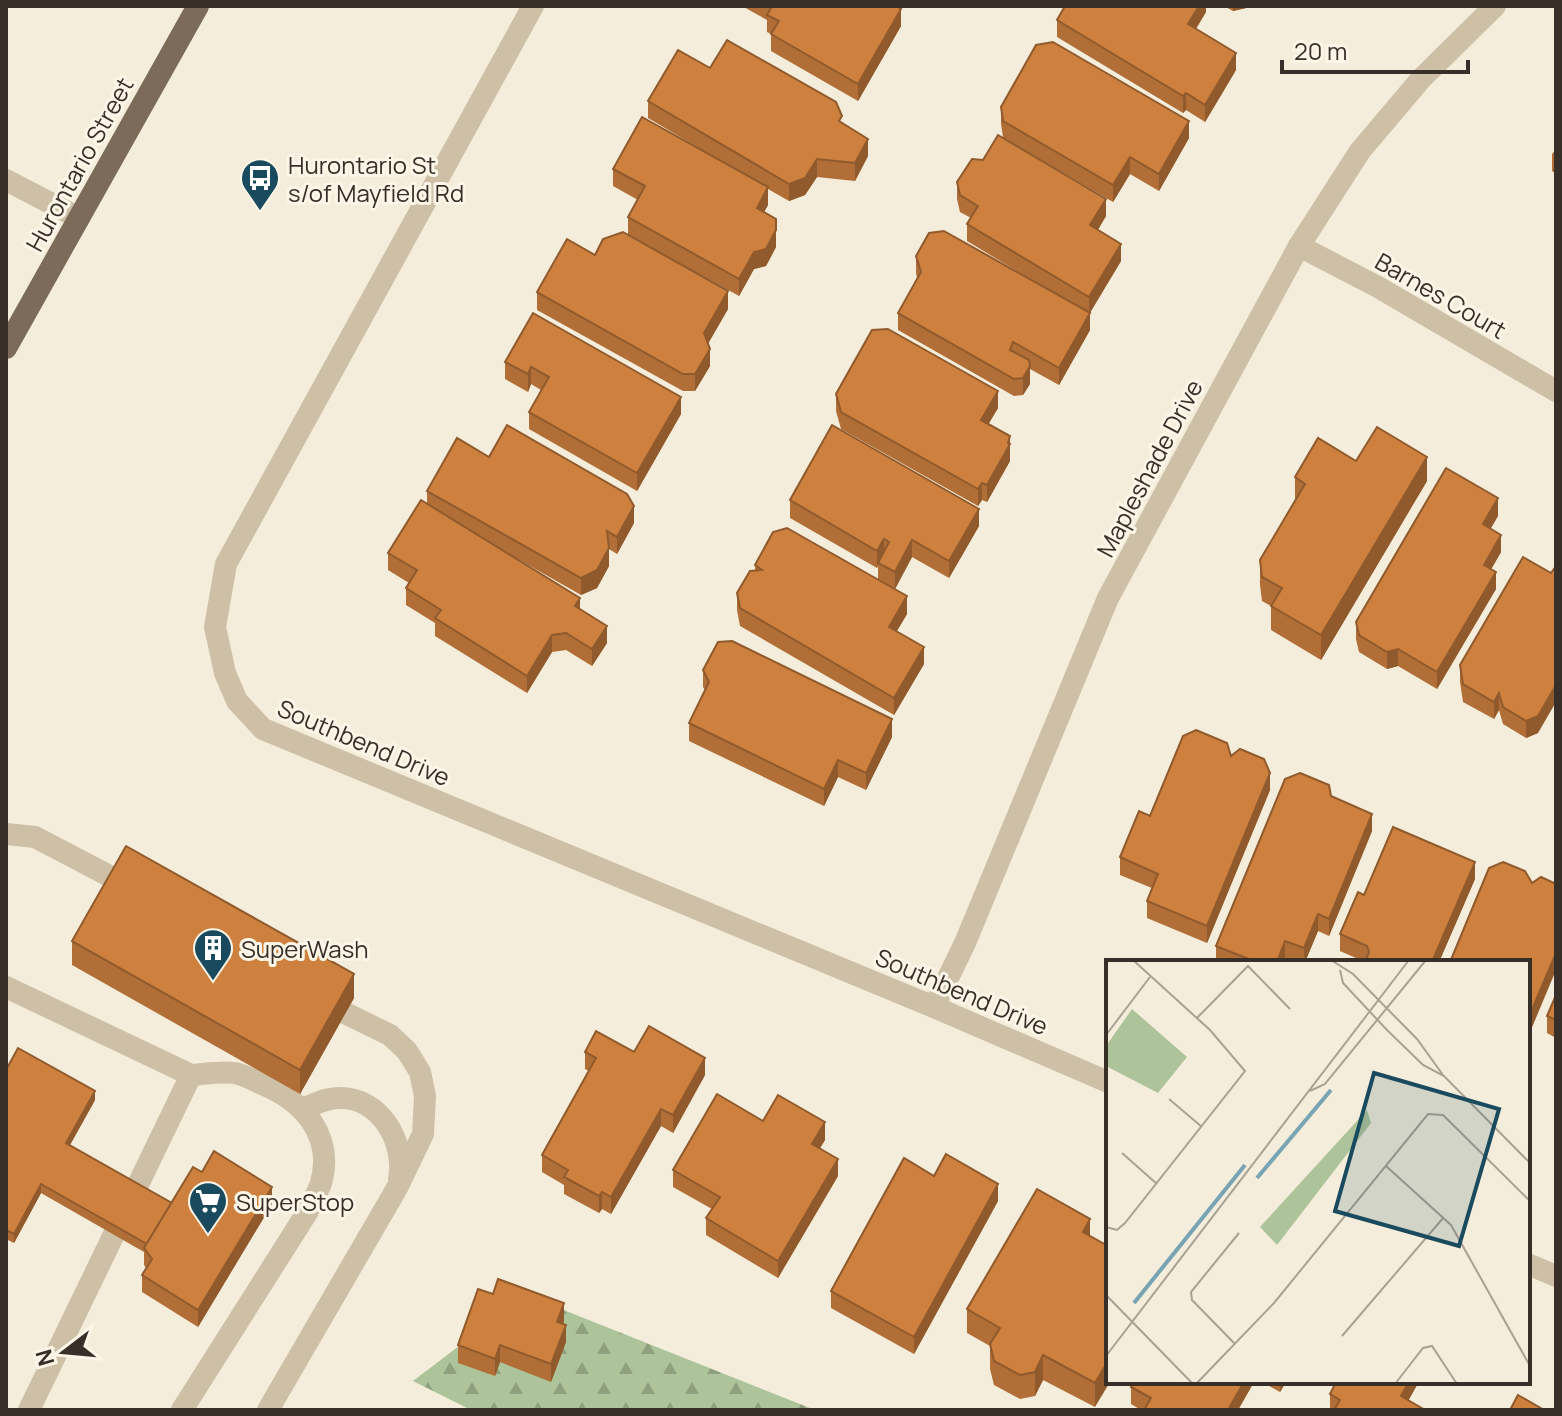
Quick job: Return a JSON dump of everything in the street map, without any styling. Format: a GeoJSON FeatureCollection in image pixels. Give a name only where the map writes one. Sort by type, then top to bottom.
{"type":"FeatureCollection","features":[{"type":"Feature","properties":{"kind":"main road","name":"Hurontario Street"},"geometry":{"type":"LineString","coordinates":[[6,348],[198,6]]}},
{"type":"Feature","properties":{"kind":"street","name":"Southbend Drive"},"geometry":{"type":"LineString","coordinates":[[533,6],[226,564],[215,627],[225,673],[237,701],[263,729],[1106,1081]]}},
{"type":"Feature","properties":{"kind":"street","name":"Mapleshade Drive"},"geometry":{"type":"LineString","coordinates":[[934,1007],[965,943],[1108,598],[1299,246],[1360,151],[1421,79],[1495,6]]}},
{"type":"Feature","properties":{"kind":"street"},"geometry":{"type":"LineString","coordinates":[[6,180],[79,218]]}},
{"type":"Feature","properties":{"kind":"street","name":"Barnes Court"},"geometry":{"type":"LineString","coordinates":[[1299,246],[1378,287],[1556,391]]}},
{"type":"Feature","properties":{"kind":"street"},"geometry":{"type":"LineString","coordinates":[[6,834],[35,837],[117,880]]}},
{"type":"Feature","properties":{"kind":"street"},"geometry":{"type":"LineString","coordinates":[[6,987],[191,1075],[236,1073],[277,1091],[303,1109],[320,1139],[323,1161],[321,1183],[308,1211],[182,1410]]}},
{"type":"Feature","properties":{"kind":"street"},"geometry":{"type":"LineString","coordinates":[[268,1410],[397,1188],[423,1134],[425,1096],[420,1072],[407,1051],[390,1035],[343,1012]]}},
{"type":"Feature","properties":{"kind":"street"},"geometry":{"type":"LineString","coordinates":[[29,1410],[191,1075]]}},
{"type":"Feature","properties":{"kind":"street"},"geometry":{"type":"LineString","coordinates":[[303,1109],[320,1101],[339,1098],[359,1101],[377,1112],[390,1128],[398,1147],[401,1168],[397,1188]]}},
{"type":"Feature","properties":{"kind":"street"},"geometry":{"type":"LineString","coordinates":[[1530,1265],[1556,1276]]}},
{"type":"Feature","properties":{"kind":"green space"},"geometry":{"type":"Polygon","coordinates":[[[526,1295],[815,1410],[471,1410],[413,1381],[526,1295]]]}},
{"type":"Feature","properties":{"kind":"building"},"geometry":{"type":"Polygon","coordinates":[[[772,6],[897,6],[901,9],[858,84],[771,34],[779,21],[767,15],[772,6]]]}},
{"type":"Feature","properties":{"kind":"building"},"geometry":{"type":"Polygon","coordinates":[[[1065,6],[1199,6],[1188,24],[1236,53],[1205,105],[1186,93],[1183,96],[1057,20],[1065,6]]]}},
{"type":"Feature","properties":{"kind":"building"},"geometry":{"type":"Polygon","coordinates":[[[727,40],[836,102],[842,116],[839,121],[868,139],[855,163],[817,159],[805,178],[789,184],[648,101],[678,50],[710,68],[727,40]]]}},
{"type":"Feature","properties":{"kind":"building"},"geometry":{"type":"Polygon","coordinates":[[[1053,42],[1189,121],[1159,174],[1130,157],[1113,185],[1003,121],[1001,107],[1036,45],[1053,42]]]}},
{"type":"Feature","properties":{"kind":"building"},"geometry":{"type":"Polygon","coordinates":[[[642,117],[768,187],[757,208],[776,219],[776,230],[766,249],[754,252],[739,279],[628,217],[645,186],[613,169],[642,117]]]}},
{"type":"Feature","properties":{"kind":"building"},"geometry":{"type":"Polygon","coordinates":[[[998,135],[1106,199],[1090,225],[1121,244],[1089,297],[967,224],[978,206],[960,195],[957,182],[972,159],[983,160],[998,135]]]}},
{"type":"Feature","properties":{"kind":"building"},"geometry":{"type":"Polygon","coordinates":[[[944,231],[1090,313],[1059,368],[1013,342],[1010,350],[1029,360],[1030,366],[1023,378],[1014,379],[898,313],[921,272],[916,256],[929,233],[944,231]]]}},
{"type":"Feature","properties":{"kind":"building"},"geometry":{"type":"Polygon","coordinates":[[[623,232],[728,291],[704,333],[710,349],[695,374],[683,374],[537,292],[567,239],[595,255],[603,239],[623,232]]]}},
{"type":"Feature","properties":{"kind":"building"},"geometry":{"type":"Polygon","coordinates":[[[533,313],[681,397],[637,473],[529,412],[549,377],[531,367],[528,374],[505,362],[533,313]]]}},
{"type":"Feature","properties":{"kind":"building"},"geometry":{"type":"Polygon","coordinates":[[[888,329],[998,391],[981,420],[1010,436],[1010,444],[987,485],[982,483],[978,489],[841,412],[836,394],[872,330],[888,329]]]}},
{"type":"Feature","properties":{"kind":"building"},"geometry":{"type":"Polygon","coordinates":[[[507,425],[627,494],[634,506],[617,537],[607,531],[609,548],[597,570],[581,578],[427,491],[457,438],[489,457],[507,425]]]}},
{"type":"Feature","properties":{"kind":"building"},"geometry":{"type":"Polygon","coordinates":[[[832,425],[979,509],[949,561],[912,540],[895,572],[878,563],[889,542],[884,539],[877,551],[790,500],[832,425]]]}},
{"type":"Feature","properties":{"kind":"building"},"geometry":{"type":"Polygon","coordinates":[[[1377,427],[1427,457],[1321,635],[1271,606],[1282,588],[1262,577],[1260,560],[1305,484],[1295,477],[1318,438],[1356,461],[1377,427]]]}},
{"type":"Feature","properties":{"kind":"building"},"geometry":{"type":"Polygon","coordinates":[[[1446,468],[1498,498],[1483,524],[1501,535],[1484,565],[1496,572],[1437,672],[1398,649],[1387,652],[1359,635],[1356,622],[1446,468]]]}},
{"type":"Feature","properties":{"kind":"building"},"geometry":{"type":"Polygon","coordinates":[[[421,500],[580,598],[575,606],[607,626],[592,649],[566,633],[552,635],[527,676],[435,618],[441,610],[406,588],[417,570],[388,553],[421,500]]]}},
{"type":"Feature","properties":{"kind":"building"},"geometry":{"type":"Polygon","coordinates":[[[787,528],[907,596],[889,627],[924,647],[894,698],[740,608],[737,593],[750,571],[762,570],[755,565],[773,532],[787,528]]]}},
{"type":"Feature","properties":{"kind":"building"},"geometry":{"type":"Polygon","coordinates":[[[1523,557],[1551,573],[1556,566],[1556,685],[1538,716],[1526,721],[1503,707],[1499,693],[1494,702],[1463,684],[1460,665],[1523,557]]]}},
{"type":"Feature","properties":{"kind":"building"},"geometry":{"type":"Polygon","coordinates":[[[732,641],[892,719],[866,773],[838,760],[824,789],[689,723],[709,682],[703,670],[718,642],[732,641]]]}},
{"type":"Feature","properties":{"kind":"building"},"geometry":{"type":"Polygon","coordinates":[[[1196,730],[1227,743],[1231,756],[1240,749],[1264,759],[1270,773],[1207,926],[1147,901],[1158,874],[1120,857],[1139,811],[1150,816],[1183,736],[1196,730]]]}},
{"type":"Feature","properties":{"kind":"building"},"geometry":{"type":"Polygon","coordinates":[[[1300,773],[1329,785],[1331,796],[1372,814],[1329,919],[1318,914],[1304,948],[1285,941],[1278,960],[1251,960],[1216,946],[1285,779],[1300,773]]]}},
{"type":"Feature","properties":{"kind":"building"},"geometry":{"type":"Polygon","coordinates":[[[1393,827],[1475,862],[1433,960],[1366,960],[1369,952],[1367,946],[1340,934],[1358,892],[1364,895],[1393,827]]]}},
{"type":"Feature","properties":{"kind":"building","name":"SuperWash"},"geometry":{"type":"Polygon","coordinates":[[[126,846],[354,974],[300,1070],[72,941],[126,846]]]}},
{"type":"Feature","properties":{"kind":"building"},"geometry":{"type":"Polygon","coordinates":[[[1503,862],[1525,871],[1532,883],[1541,877],[1556,884],[1556,953],[1530,1014],[1530,960],[1451,960],[1489,868],[1503,862]]]}},
{"type":"Feature","properties":{"kind":"building"},"geometry":{"type":"Polygon","coordinates":[[[1556,995],[1556,1020],[1547,1016],[1556,995]]]}},
{"type":"Feature","properties":{"kind":"building"},"geometry":{"type":"Polygon","coordinates":[[[649,1026],[705,1058],[673,1115],[661,1109],[611,1197],[602,1192],[599,1196],[564,1177],[568,1170],[542,1155],[596,1058],[585,1052],[596,1031],[634,1052],[649,1026]]]}},
{"type":"Feature","properties":{"kind":"building"},"geometry":{"type":"Polygon","coordinates":[[[18,1048],[95,1091],[66,1143],[172,1203],[147,1244],[41,1184],[14,1234],[6,1230],[6,1070],[18,1048]]]}},
{"type":"Feature","properties":{"kind":"building"},"geometry":{"type":"Polygon","coordinates":[[[717,1094],[763,1121],[778,1095],[825,1122],[812,1144],[838,1159],[778,1261],[706,1218],[720,1197],[673,1170],[717,1094]]]}},
{"type":"Feature","properties":{"kind":"building","name":"SuperStop"},"geometry":{"type":"Polygon","coordinates":[[[214,1151],[272,1187],[198,1310],[142,1275],[152,1259],[144,1248],[193,1167],[202,1172],[214,1151]]]}},
{"type":"Feature","properties":{"kind":"building"},"geometry":{"type":"Polygon","coordinates":[[[946,1154],[998,1184],[914,1337],[831,1291],[904,1158],[934,1176],[946,1154]]]}},
{"type":"Feature","properties":{"kind":"building"},"geometry":{"type":"Polygon","coordinates":[[[1037,1189],[1090,1219],[1083,1232],[1106,1245],[1106,1364],[1095,1383],[1043,1355],[1035,1372],[1020,1375],[994,1361],[990,1344],[1000,1328],[967,1309],[1037,1189]]]}},
{"type":"Feature","properties":{"kind":"building"},"geometry":{"type":"Polygon","coordinates":[[[498,1279],[564,1303],[557,1322],[566,1325],[551,1364],[500,1345],[495,1359],[458,1345],[478,1289],[493,1294],[498,1279]]]}},
{"type":"Feature","properties":{"kind":"building"},"geometry":{"type":"Polygon","coordinates":[[[1133,1384],[1243,1384],[1228,1410],[1144,1410],[1151,1398],[1131,1387],[1133,1384]]]}},
{"type":"Feature","properties":{"kind":"building"},"geometry":{"type":"Polygon","coordinates":[[[1335,1384],[1408,1384],[1401,1396],[1425,1410],[1334,1410],[1340,1400],[1330,1394],[1335,1384]]]}},
{"type":"Feature","properties":{"kind":"building"},"geometry":{"type":"Polygon","coordinates":[[[1518,1395],[1544,1410],[1510,1410],[1518,1395]]]}},
{"type":"Feature","properties":{"kind":"place","name":"Hurontario St s/of Mayfield Rd"},"geometry":{"type":"Point","coordinates":[260,212]}},
{"type":"Feature","properties":{"kind":"place","name":"SuperWash"},"geometry":{"type":"Point","coordinates":[213,982]}},
{"type":"Feature","properties":{"kind":"place","name":"SuperStop"},"geometry":{"type":"Point","coordinates":[208,1235]}}]}
